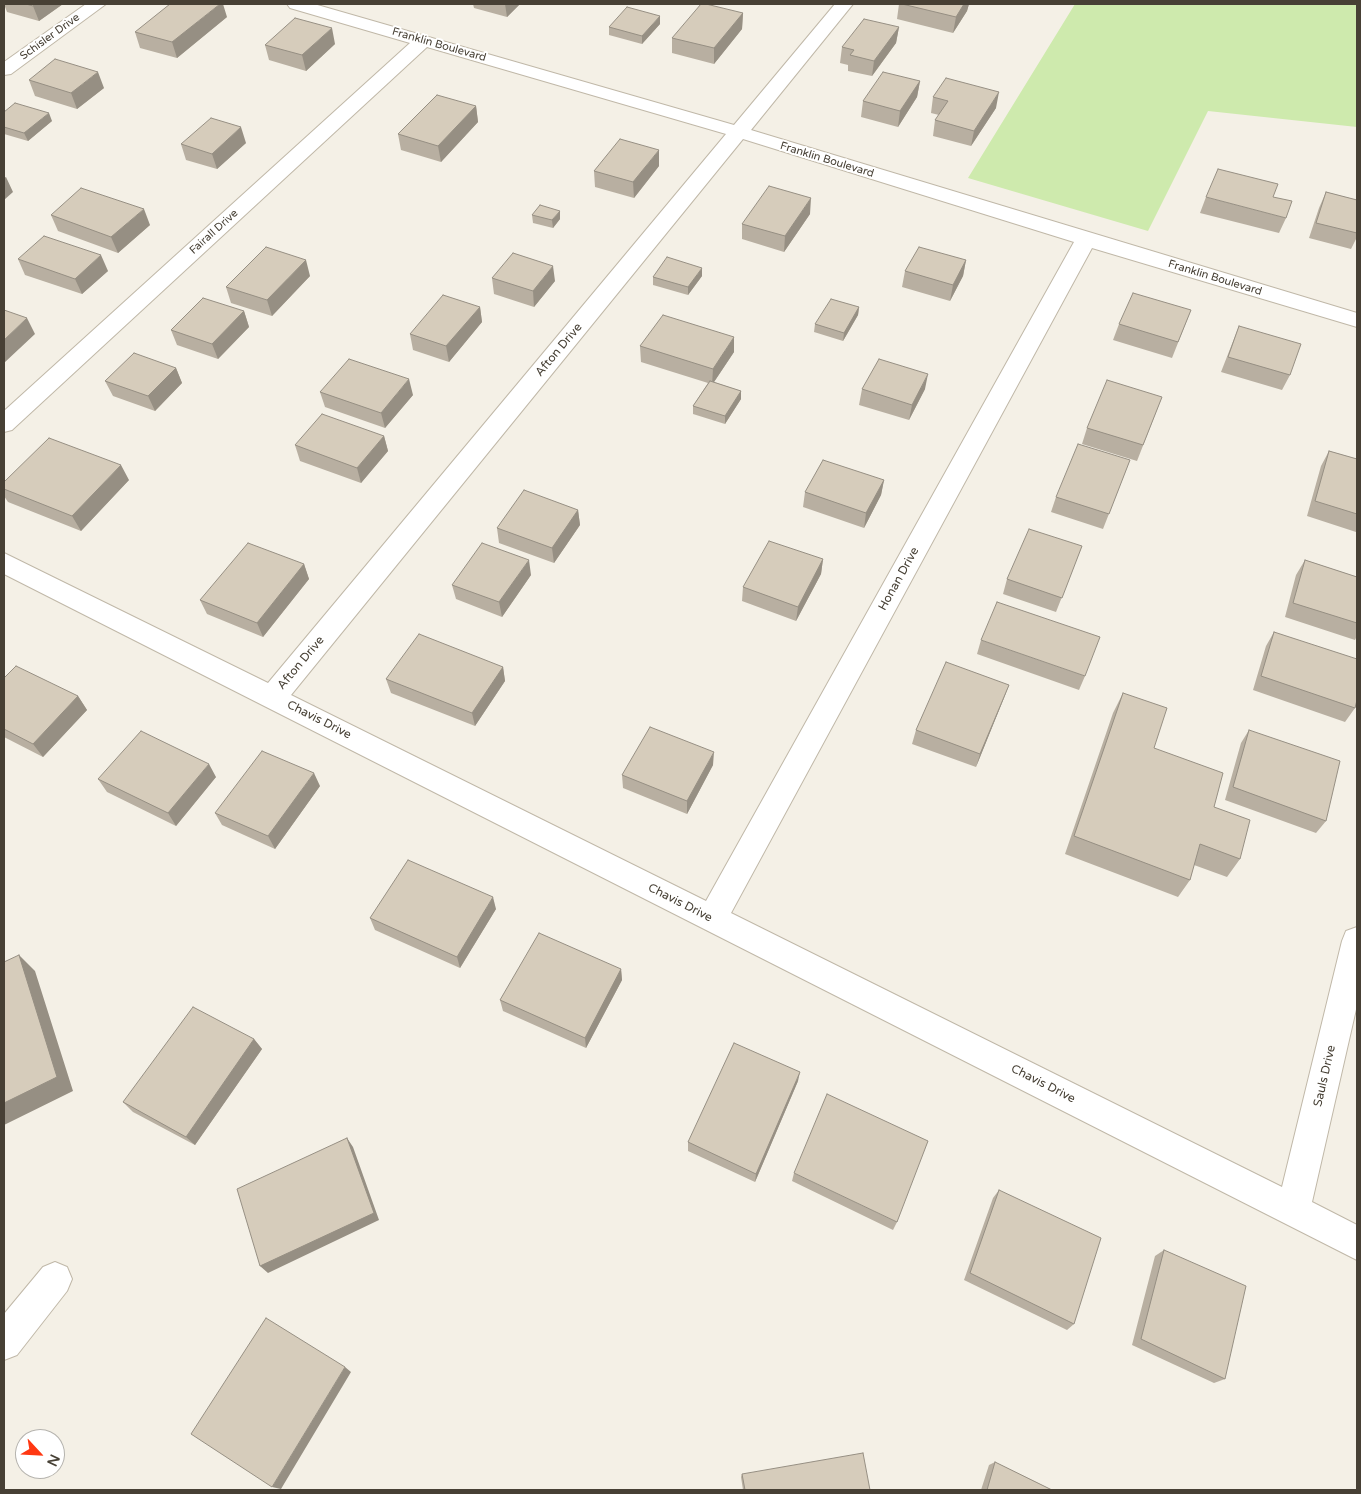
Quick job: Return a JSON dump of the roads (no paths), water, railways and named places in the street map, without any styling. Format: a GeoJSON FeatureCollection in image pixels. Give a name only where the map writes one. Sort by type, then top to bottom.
{"type":"FeatureCollection","features":[{"type":"Feature","properties":{"kind":"street","name":"Schisler Drive"},"geometry":{"type":"LineString","coordinates":[[4,70],[97,4]]}},
{"type":"Feature","properties":{"kind":"street","name":"Franklin Boulevard"},"geometry":{"type":"LineString","coordinates":[[296,4],[739,132],[1357,320]]}},
{"type":"Feature","properties":{"kind":"street","name":"Afton Drive"},"geometry":{"type":"LineString","coordinates":[[273,697],[844,4]]}},
{"type":"Feature","properties":{"kind":"street","name":"Fairall Drive"},"geometry":{"type":"LineString","coordinates":[[4,424],[424,40]]}},
{"type":"Feature","properties":{"kind":"street","name":"Honan Drive"},"geometry":{"type":"LineString","coordinates":[[712,919],[1086,239]]}},
{"type":"Feature","properties":{"kind":"street","name":"Chavis Drive"},"geometry":{"type":"LineString","coordinates":[[4,563],[1357,1243]]}},
{"type":"Feature","properties":{"kind":"street","name":"Sauls Drive"},"geometry":{"type":"LineString","coordinates":[[1293,1210],[1357,941]]}},
{"type":"Feature","properties":{"kind":"street"},"geometry":{"type":"LineString","coordinates":[[4,1342],[55,1279]]}}]}
